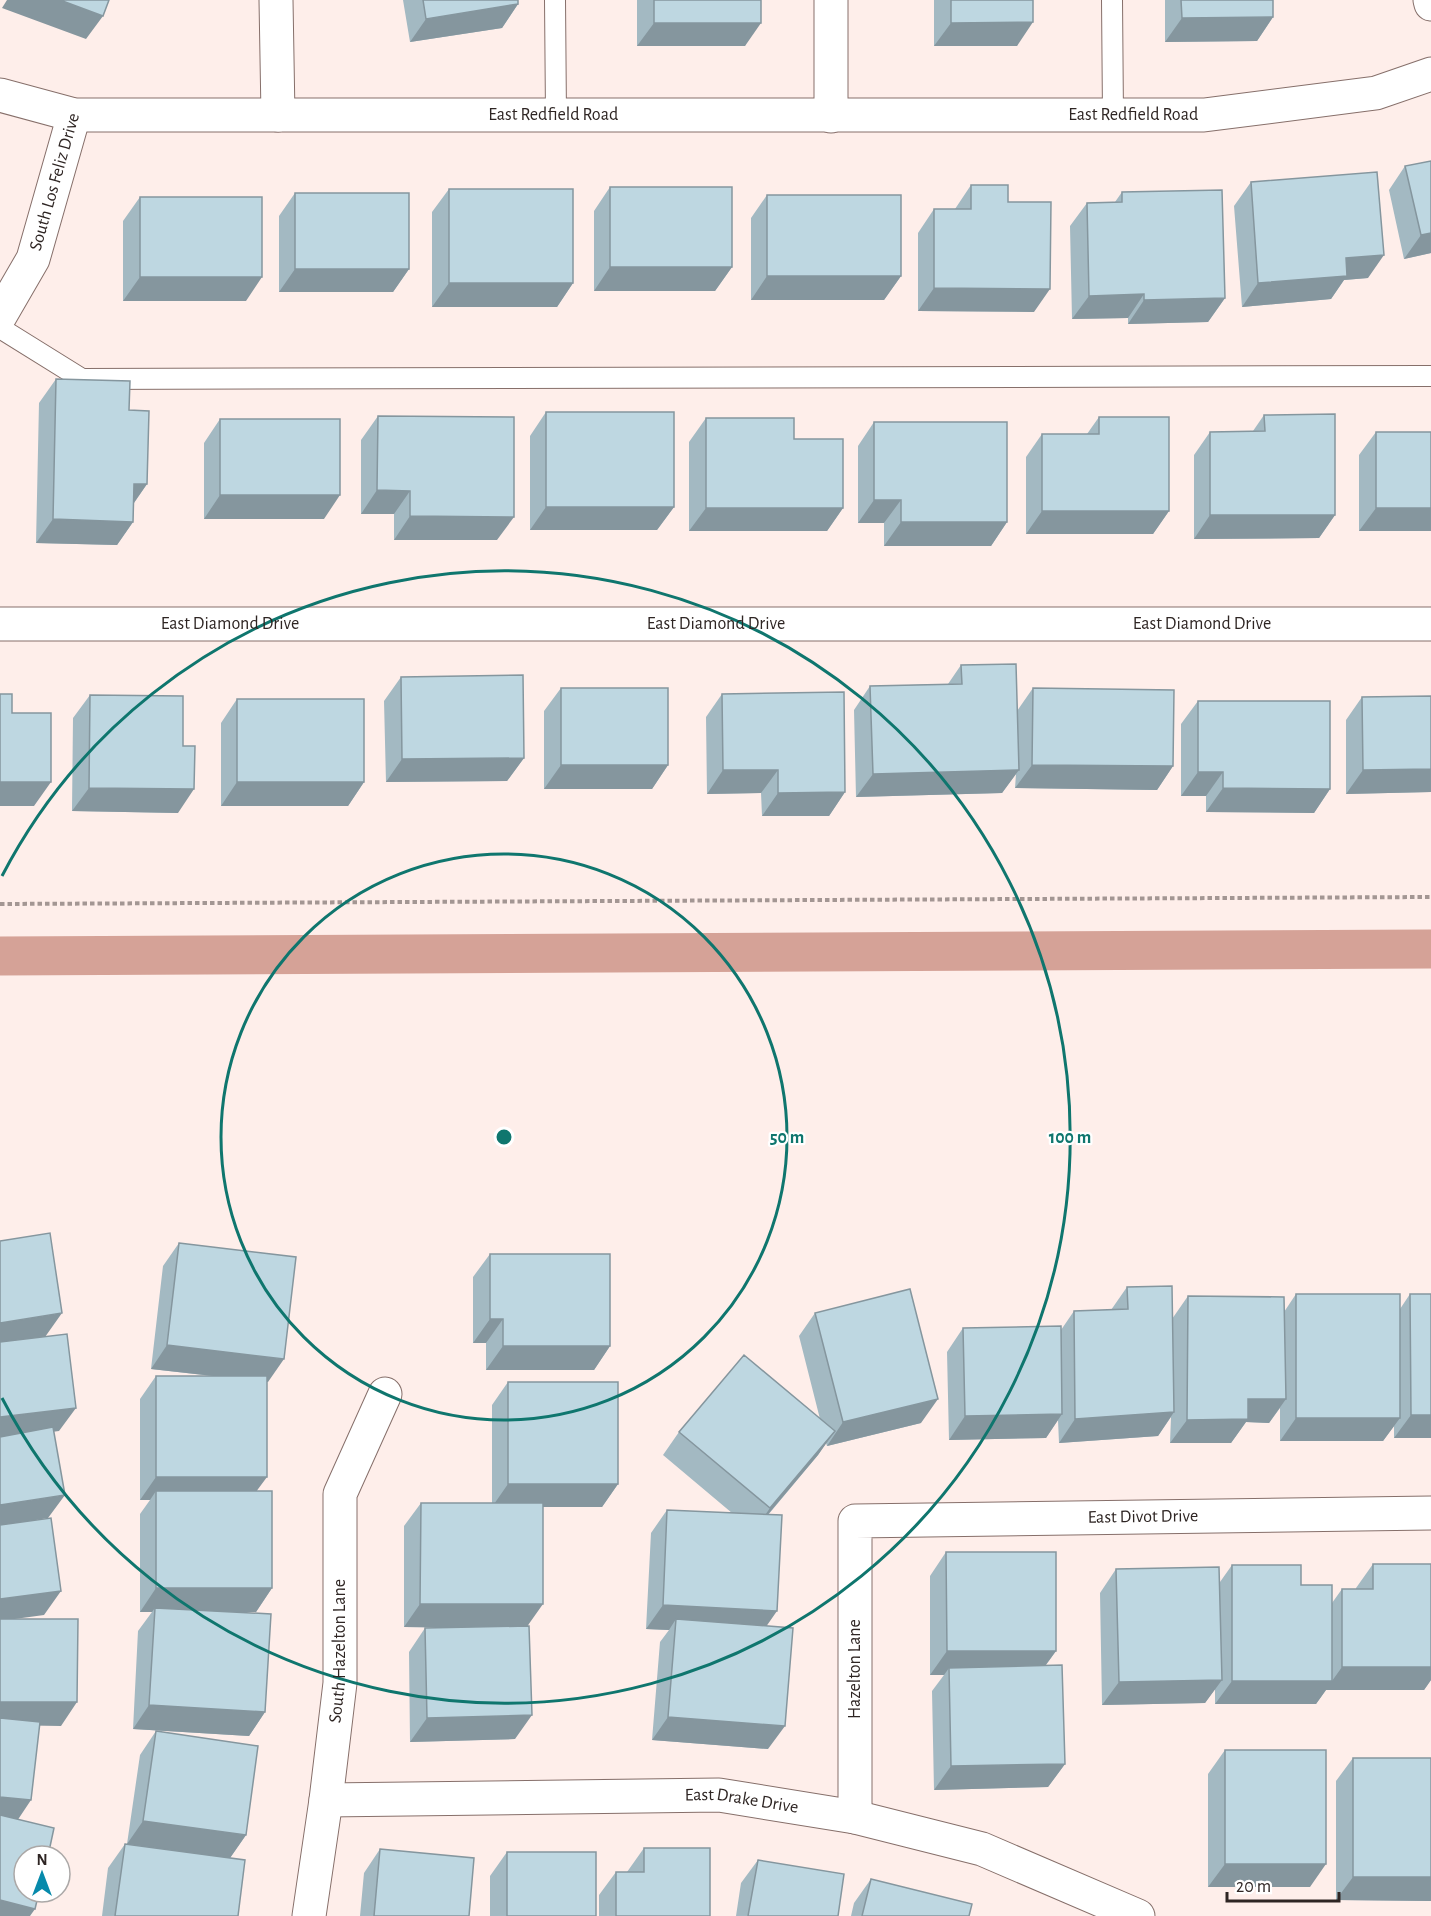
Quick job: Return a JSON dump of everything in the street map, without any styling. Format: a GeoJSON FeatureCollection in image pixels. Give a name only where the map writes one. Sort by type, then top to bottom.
{"type":"FeatureCollection","features":[{"type":"Feature","properties":{"kind":"street"},"geometry":{"type":"LineString","coordinates":[[276,0],[278,115]]}},
{"type":"Feature","properties":{"kind":"street"},"geometry":{"type":"LineString","coordinates":[[831,0],[831,116]]}},
{"type":"Feature","properties":{"kind":"street","name":"East Redfield Road"},"geometry":{"type":"LineString","coordinates":[[74,115],[1204,115],[1376,93],[1431,75]]}},
{"type":"Feature","properties":{"kind":"street","name":"South Los Feliz Drive"},"geometry":{"type":"LineString","coordinates":[[0,95],[74,115],[33,259],[0,316]]}},
{"type":"Feature","properties":{"kind":"street","name":"East Diamond Drive"},"geometry":{"type":"LineString","coordinates":[[0,624],[1431,624]]}},
{"type":"Feature","properties":{"kind":"street","name":"South Hazelton Lane"},"geometry":{"type":"LineString","coordinates":[[309,1916],[340,1683],[340,1494],[385,1394]]}},
{"type":"Feature","properties":{"kind":"street","name":"East Divot Drive"},"geometry":{"type":"LineString","coordinates":[[855,1521],[1431,1513]]}},
{"type":"Feature","properties":{"kind":"street","name":"Hazelton Lane"},"geometry":{"type":"LineString","coordinates":[[855,1521],[855,1817]]}},
{"type":"Feature","properties":{"kind":"street","name":"East Drake Drive"},"geometry":{"type":"LineString","coordinates":[[326,1800],[719,1795],[855,1817],[982,1849],[1138,1916]]}},
{"type":"Feature","properties":{"kind":"lane"},"geometry":{"type":"LineString","coordinates":[[555,0],[556,115]]}},
{"type":"Feature","properties":{"kind":"lane"},"geometry":{"type":"LineString","coordinates":[[1112,0],[1113,115]]}},
{"type":"Feature","properties":{"kind":"lane"},"geometry":{"type":"LineString","coordinates":[[0,328],[82,379],[1431,376]]}},
{"type":"Feature","properties":{"kind":"path"},"geometry":{"type":"LineString","coordinates":[[0,904],[1431,897]]}},
{"type":"Feature","properties":{"kind":"building"},"geometry":{"type":"Polygon","coordinates":[[[60,0],[109,0],[103,16],[60,0]]]}},
{"type":"Feature","properties":{"kind":"building"},"geometry":{"type":"Polygon","coordinates":[[[423,0],[518,0],[518,4],[426,19],[423,0]]]}},
{"type":"Feature","properties":{"kind":"building"},"geometry":{"type":"Polygon","coordinates":[[[654,0],[761,0],[761,23],[654,23],[654,0]]]}},
{"type":"Feature","properties":{"kind":"building"},"geometry":{"type":"Polygon","coordinates":[[[951,0],[1033,0],[1033,22],[951,23],[951,0]]]}},
{"type":"Feature","properties":{"kind":"building"},"geometry":{"type":"Polygon","coordinates":[[[1181,0],[1273,0],[1273,17],[1182,18],[1181,0]]]}},
{"type":"Feature","properties":{"kind":"building"},"geometry":{"type":"Polygon","coordinates":[[[1431,161],[1431,233],[1421,235],[1405,166],[1431,161]]]}},
{"type":"Feature","properties":{"kind":"building"},"geometry":{"type":"Polygon","coordinates":[[[1377,172],[1384,255],[1346,258],[1347,276],[1258,283],[1251,182],[1377,172]]]}},
{"type":"Feature","properties":{"kind":"building"},"geometry":{"type":"Polygon","coordinates":[[[971,185],[1008,185],[1008,202],[1051,202],[1050,289],[934,288],[934,209],[971,209],[971,185]]]}},
{"type":"Feature","properties":{"kind":"building"},"geometry":{"type":"Polygon","coordinates":[[[610,187],[732,187],[732,267],[610,267],[610,187]]]}},
{"type":"Feature","properties":{"kind":"building"},"geometry":{"type":"Polygon","coordinates":[[[449,189],[573,189],[573,283],[449,283],[449,189]]]}},
{"type":"Feature","properties":{"kind":"building"},"geometry":{"type":"Polygon","coordinates":[[[1222,190],[1225,298],[1144,300],[1144,294],[1089,296],[1087,203],[1122,202],[1122,192],[1222,190]]]}},
{"type":"Feature","properties":{"kind":"building"},"geometry":{"type":"Polygon","coordinates":[[[295,193],[409,193],[409,269],[295,269],[295,193]]]}},
{"type":"Feature","properties":{"kind":"building"},"geometry":{"type":"Polygon","coordinates":[[[767,195],[901,195],[901,276],[767,276],[767,195]]]}},
{"type":"Feature","properties":{"kind":"building"},"geometry":{"type":"Polygon","coordinates":[[[140,197],[262,197],[262,277],[140,277],[140,197]]]}},
{"type":"Feature","properties":{"kind":"building"},"geometry":{"type":"Polygon","coordinates":[[[56,379],[130,381],[129,410],[149,411],[147,484],[134,484],[133,522],[53,519],[56,379]]]}},
{"type":"Feature","properties":{"kind":"building"},"geometry":{"type":"Polygon","coordinates":[[[546,412],[674,412],[674,507],[546,507],[546,412]]]}},
{"type":"Feature","properties":{"kind":"building"},"geometry":{"type":"Polygon","coordinates":[[[1335,414],[1335,515],[1210,515],[1210,432],[1265,431],[1264,415],[1335,414]]]}},
{"type":"Feature","properties":{"kind":"building"},"geometry":{"type":"Polygon","coordinates":[[[378,416],[514,417],[514,517],[410,516],[410,491],[377,490],[378,416]]]}},
{"type":"Feature","properties":{"kind":"building"},"geometry":{"type":"Polygon","coordinates":[[[1099,417],[1169,417],[1169,511],[1042,511],[1042,434],[1099,434],[1099,417]]]}},
{"type":"Feature","properties":{"kind":"building"},"geometry":{"type":"Polygon","coordinates":[[[706,418],[794,418],[794,439],[843,439],[843,508],[706,508],[706,418]]]}},
{"type":"Feature","properties":{"kind":"building"},"geometry":{"type":"Polygon","coordinates":[[[220,419],[340,419],[340,495],[220,495],[220,419]]]}},
{"type":"Feature","properties":{"kind":"building"},"geometry":{"type":"Polygon","coordinates":[[[874,422],[1007,422],[1007,522],[901,522],[901,500],[874,500],[874,422]]]}},
{"type":"Feature","properties":{"kind":"building"},"geometry":{"type":"Polygon","coordinates":[[[1376,432],[1431,432],[1431,508],[1376,508],[1376,432]]]}},
{"type":"Feature","properties":{"kind":"building"},"geometry":{"type":"Polygon","coordinates":[[[1016,664],[1019,770],[873,774],[870,686],[962,684],[961,665],[1016,664]]]}},
{"type":"Feature","properties":{"kind":"building"},"geometry":{"type":"Polygon","coordinates":[[[523,675],[524,758],[402,759],[401,677],[523,675]]]}},
{"type":"Feature","properties":{"kind":"building"},"geometry":{"type":"Polygon","coordinates":[[[561,688],[668,688],[668,765],[561,765],[561,688]]]}},
{"type":"Feature","properties":{"kind":"building"},"geometry":{"type":"Polygon","coordinates":[[[1033,688],[1174,690],[1173,766],[1032,765],[1033,688]]]}},
{"type":"Feature","properties":{"kind":"building"},"geometry":{"type":"Polygon","coordinates":[[[844,692],[845,792],[778,793],[778,770],[723,770],[722,694],[844,692]]]}},
{"type":"Feature","properties":{"kind":"building"},"geometry":{"type":"Polygon","coordinates":[[[0,694],[12,694],[12,713],[51,713],[51,782],[0,782],[0,694]]]}},
{"type":"Feature","properties":{"kind":"building"},"geometry":{"type":"Polygon","coordinates":[[[90,695],[183,696],[183,746],[195,746],[194,789],[89,788],[90,695]]]}},
{"type":"Feature","properties":{"kind":"building"},"geometry":{"type":"Polygon","coordinates":[[[1431,696],[1431,769],[1363,770],[1362,697],[1431,696]]]}},
{"type":"Feature","properties":{"kind":"building"},"geometry":{"type":"Polygon","coordinates":[[[237,699],[364,699],[364,782],[237,782],[237,699]]]}},
{"type":"Feature","properties":{"kind":"building"},"geometry":{"type":"Polygon","coordinates":[[[1198,701],[1330,701],[1330,789],[1223,788],[1223,772],[1198,772],[1198,701]]]}},
{"type":"Feature","properties":{"kind":"building"},"geometry":{"type":"Polygon","coordinates":[[[50,1233],[62,1313],[0,1323],[0,1241],[50,1233]]]}},
{"type":"Feature","properties":{"kind":"building"},"geometry":{"type":"Polygon","coordinates":[[[179,1243],[296,1257],[284,1359],[167,1345],[179,1243]]]}},
{"type":"Feature","properties":{"kind":"building"},"geometry":{"type":"Polygon","coordinates":[[[490,1254],[610,1254],[610,1346],[503,1346],[503,1319],[490,1319],[490,1254]]]}},
{"type":"Feature","properties":{"kind":"building"},"geometry":{"type":"Polygon","coordinates":[[[1172,1286],[1174,1412],[1075,1419],[1074,1311],[1128,1309],[1127,1287],[1172,1286]]]}},
{"type":"Feature","properties":{"kind":"building"},"geometry":{"type":"Polygon","coordinates":[[[910,1289],[938,1399],[843,1422],[815,1313],[910,1289]]]}},
{"type":"Feature","properties":{"kind":"building"},"geometry":{"type":"Polygon","coordinates":[[[1296,1294],[1400,1294],[1400,1418],[1296,1418],[1296,1294]]]}},
{"type":"Feature","properties":{"kind":"building"},"geometry":{"type":"Polygon","coordinates":[[[1410,1294],[1431,1294],[1431,1415],[1411,1415],[1410,1294]]]}},
{"type":"Feature","properties":{"kind":"building"},"geometry":{"type":"Polygon","coordinates":[[[1188,1296],[1284,1297],[1286,1399],[1248,1399],[1248,1419],[1187,1420],[1188,1296]]]}},
{"type":"Feature","properties":{"kind":"building"},"geometry":{"type":"Polygon","coordinates":[[[1061,1326],[1062,1414],[965,1416],[963,1328],[1061,1326]]]}},
{"type":"Feature","properties":{"kind":"building"},"geometry":{"type":"Polygon","coordinates":[[[67,1334],[76,1408],[0,1417],[0,1342],[67,1334]]]}},
{"type":"Feature","properties":{"kind":"building"},"geometry":{"type":"Polygon","coordinates":[[[744,1355],[835,1431],[770,1508],[679,1432],[744,1355]]]}},
{"type":"Feature","properties":{"kind":"building"},"geometry":{"type":"Polygon","coordinates":[[[156,1376],[267,1376],[267,1477],[156,1477],[156,1376]]]}},
{"type":"Feature","properties":{"kind":"building"},"geometry":{"type":"Polygon","coordinates":[[[508,1382],[618,1382],[618,1484],[508,1484],[508,1382]]]}},
{"type":"Feature","properties":{"kind":"building"},"geometry":{"type":"Polygon","coordinates":[[[53,1427],[65,1495],[0,1505],[0,1437],[53,1427]]]}},
{"type":"Feature","properties":{"kind":"building"},"geometry":{"type":"Polygon","coordinates":[[[156,1491],[272,1491],[272,1588],[156,1588],[156,1491]]]}},
{"type":"Feature","properties":{"kind":"building"},"geometry":{"type":"Polygon","coordinates":[[[421,1503],[543,1503],[543,1604],[420,1604],[421,1503]]]}},
{"type":"Feature","properties":{"kind":"building"},"geometry":{"type":"Polygon","coordinates":[[[667,1510],[782,1515],[777,1611],[663,1605],[667,1510]]]}},
{"type":"Feature","properties":{"kind":"building"},"geometry":{"type":"Polygon","coordinates":[[[51,1518],[61,1591],[0,1599],[0,1525],[51,1518]]]}},
{"type":"Feature","properties":{"kind":"building"},"geometry":{"type":"Polygon","coordinates":[[[946,1552],[1056,1552],[1056,1651],[947,1651],[946,1552]]]}},
{"type":"Feature","properties":{"kind":"building"},"geometry":{"type":"Polygon","coordinates":[[[1373,1564],[1431,1564],[1431,1667],[1342,1667],[1342,1589],[1373,1589],[1373,1564]]]}},
{"type":"Feature","properties":{"kind":"building"},"geometry":{"type":"Polygon","coordinates":[[[1232,1565],[1301,1565],[1301,1585],[1332,1585],[1332,1681],[1232,1681],[1232,1565]]]}},
{"type":"Feature","properties":{"kind":"building"},"geometry":{"type":"Polygon","coordinates":[[[1219,1567],[1222,1680],[1119,1682],[1116,1569],[1219,1567]]]}},
{"type":"Feature","properties":{"kind":"building"},"geometry":{"type":"Polygon","coordinates":[[[155,1608],[271,1614],[265,1712],[149,1705],[155,1608]]]}},
{"type":"Feature","properties":{"kind":"building"},"geometry":{"type":"Polygon","coordinates":[[[0,1619],[78,1619],[77,1702],[0,1702],[0,1619]]]}},
{"type":"Feature","properties":{"kind":"building"},"geometry":{"type":"Polygon","coordinates":[[[676,1619],[793,1628],[785,1726],[668,1717],[676,1619]]]}},
{"type":"Feature","properties":{"kind":"building"},"geometry":{"type":"Polygon","coordinates":[[[529,1626],[532,1715],[427,1718],[425,1628],[529,1626]]]}},
{"type":"Feature","properties":{"kind":"building"},"geometry":{"type":"Polygon","coordinates":[[[1062,1665],[1065,1764],[951,1766],[949,1668],[1062,1665]]]}},
{"type":"Feature","properties":{"kind":"building"},"geometry":{"type":"Polygon","coordinates":[[[0,1718],[40,1722],[31,1800],[0,1797],[0,1718]]]}},
{"type":"Feature","properties":{"kind":"building"},"geometry":{"type":"Polygon","coordinates":[[[156,1731],[258,1746],[246,1835],[143,1821],[156,1731]]]}},
{"type":"Feature","properties":{"kind":"building"},"geometry":{"type":"Polygon","coordinates":[[[1225,1750],[1326,1750],[1326,1864],[1225,1864],[1225,1750]]]}},
{"type":"Feature","properties":{"kind":"building"},"geometry":{"type":"Polygon","coordinates":[[[1353,1758],[1431,1758],[1431,1877],[1353,1877],[1353,1758]]]}},
{"type":"Feature","properties":{"kind":"building"},"geometry":{"type":"Polygon","coordinates":[[[0,1815],[54,1828],[51,1844],[12,1844],[12,1903],[0,1900],[0,1815]]]}},
{"type":"Feature","properties":{"kind":"building"},"geometry":{"type":"Polygon","coordinates":[[[125,1844],[245,1860],[238,1916],[115,1916],[125,1844]]]}},
{"type":"Feature","properties":{"kind":"building"},"geometry":{"type":"Polygon","coordinates":[[[644,1848],[710,1848],[710,1916],[616,1916],[616,1872],[644,1872],[644,1848]]]}},
{"type":"Feature","properties":{"kind":"building"},"geometry":{"type":"Polygon","coordinates":[[[380,1849],[474,1858],[469,1916],[374,1916],[380,1849]]]}},
{"type":"Feature","properties":{"kind":"building"},"geometry":{"type":"Polygon","coordinates":[[[507,1852],[596,1852],[596,1916],[507,1916],[507,1852]]]}},
{"type":"Feature","properties":{"kind":"building"},"geometry":{"type":"Polygon","coordinates":[[[758,1860],[844,1874],[838,1916],[748,1916],[758,1860]]]}},
{"type":"Feature","properties":{"kind":"building"},"geometry":{"type":"Polygon","coordinates":[[[871,1879],[972,1904],[969,1916],[862,1916],[871,1879]]]}},
{"type":"Feature","properties":{"kind":"building"},"geometry":{"type":"Polygon","coordinates":[[[16,1904],[36,1904],[35,1909],[16,1904]]]}},
{"type":"Feature","properties":{"kind":"waterway"},"geometry":{"type":"LineString","coordinates":[[0,956],[1431,949]]}}]}
